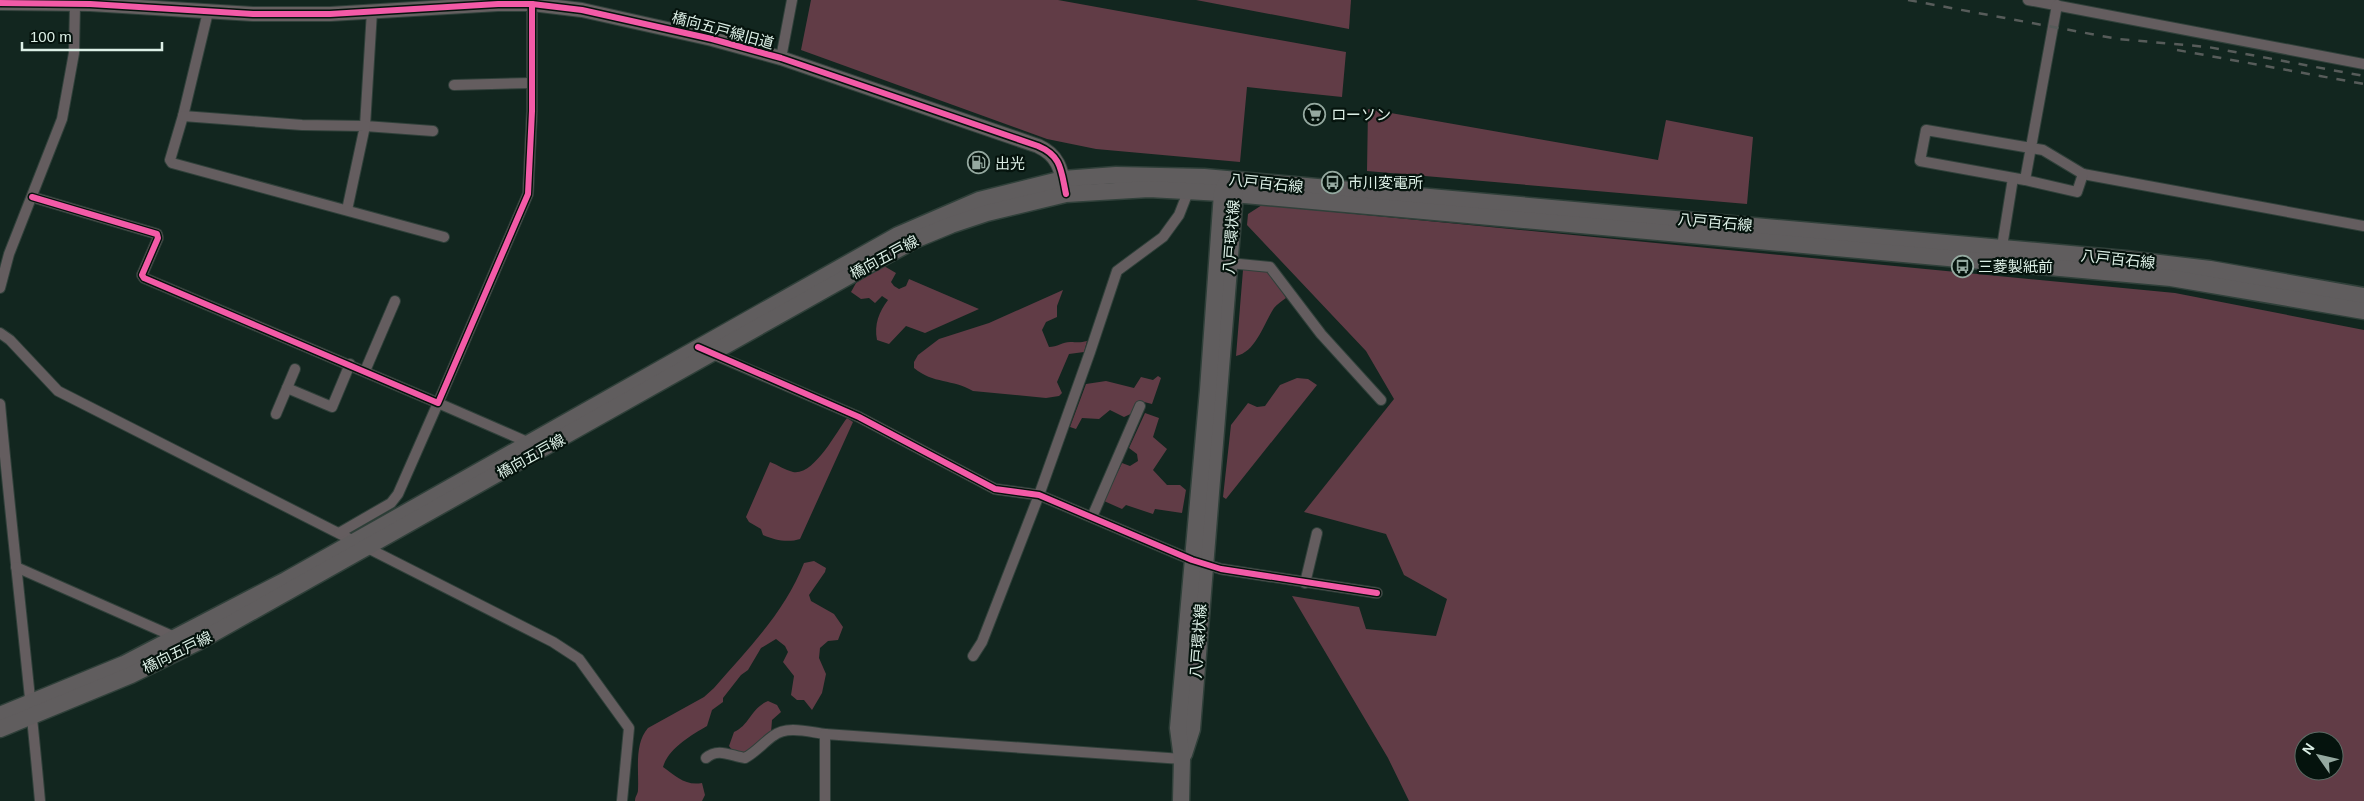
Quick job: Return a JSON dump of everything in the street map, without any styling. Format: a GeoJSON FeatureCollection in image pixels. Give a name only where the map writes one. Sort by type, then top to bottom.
{"type":"FeatureCollection","features":[{"type":"Feature","properties":{"kind":"main road","name":"八戸百石線"},"geometry":{"type":"LineString","coordinates":[[1064,186],[1152,174],[1228,188],[2001,255],[2210,269],[2364,296]]}},
{"type":"Feature","properties":{"kind":"main road","name":"八戸百石線"},"geometry":{"type":"LineString","coordinates":[[1064,186],[1188,192],[1228,188]]}},
{"type":"Feature","properties":{"kind":"main road","name":"橋向五戸線"},"geometry":{"type":"LineString","coordinates":[[0,729],[32,709],[177,638],[286,580],[363,535],[535,446],[705,351],[859,255],[923,223],[979,200],[1064,186]]}},
{"type":"Feature","properties":{"kind":"main road","name":"八戸環状線"},"geometry":{"type":"LineString","coordinates":[[1198,562],[1220,389],[1229,263],[1228,188]]}},
{"type":"Feature","properties":{"kind":"main road","name":"八戸環状線"},"geometry":{"type":"LineString","coordinates":[[1181,801],[1182,759],[1192,730],[1198,562],[1208,390],[1228,188]]}},
{"type":"Feature","properties":{"kind":"main road","name":"八戸百石線"},"geometry":{"type":"LineString","coordinates":[[2001,255],[2171,278],[2364,311]]}},
{"type":"Feature","properties":{"kind":"main road","name":"橋向五戸線"},"geometry":{"type":"LineString","coordinates":[[0,715],[32,709],[131,675],[198,642],[363,535]]}},
{"type":"Feature","properties":{"kind":"street"},"geometry":{"type":"LineString","coordinates":[[781,58],[792,0]]}},
{"type":"Feature","properties":{"kind":"street"},"geometry":{"type":"LineString","coordinates":[[2028,0],[2364,64]]}},
{"type":"Feature","properties":{"kind":"street","name":"橋向五戸線旧道"},"geometry":{"type":"LineString","coordinates":[[0,3],[75,4],[91,2],[208,12],[320,14],[532,4],[582,10],[615,16],[781,58],[1043,148],[1055,157],[1064,186]]}},
{"type":"Feature","properties":{"kind":"street"},"geometry":{"type":"LineString","coordinates":[[0,288],[9,254],[62,118],[74,53],[75,4]]}},
{"type":"Feature","properties":{"kind":"street"},"geometry":{"type":"LineString","coordinates":[[363,535],[398,494],[528,194],[532,4]]}},
{"type":"Feature","properties":{"kind":"street"},"geometry":{"type":"LineString","coordinates":[[2025,180],[2057,6]]}},
{"type":"Feature","properties":{"kind":"street"},"geometry":{"type":"LineString","coordinates":[[208,12],[183,116],[170,160],[172,163],[444,237]]}},
{"type":"Feature","properties":{"kind":"street"},"geometry":{"type":"LineString","coordinates":[[347,210],[365,126],[372,12]]}},
{"type":"Feature","properties":{"kind":"street"},"geometry":{"type":"LineString","coordinates":[[454,85],[531,83]]}},
{"type":"Feature","properties":{"kind":"street"},"geometry":{"type":"LineString","coordinates":[[183,116],[433,131]]}},
{"type":"Feature","properties":{"kind":"street"},"geometry":{"type":"LineString","coordinates":[[2083,174],[2076,192],[2025,180],[1920,162],[1926,130],[2043,150],[2083,174],[2364,226]]}},
{"type":"Feature","properties":{"kind":"street"},"geometry":{"type":"LineString","coordinates":[[2001,255],[2013,178]]}},
{"type":"Feature","properties":{"kind":"street"},"geometry":{"type":"LineString","coordinates":[[973,656],[982,642],[1039,495],[1117,271],[1163,237],[1179,215],[1188,192]]}},
{"type":"Feature","properties":{"kind":"street"},"geometry":{"type":"LineString","coordinates":[[32,196],[157,234],[158,238],[142,275],[144,278],[350,364],[535,446]]}},
{"type":"Feature","properties":{"kind":"street"},"geometry":{"type":"LineString","coordinates":[[1229,263],[1270,267],[1321,334],[1381,400]]}},
{"type":"Feature","properties":{"kind":"street"},"geometry":{"type":"LineString","coordinates":[[365,371],[395,301]]}},
{"type":"Feature","properties":{"kind":"street"},"geometry":{"type":"LineString","coordinates":[[0,333],[10,340],[58,391],[339,533],[363,535],[553,642],[579,659],[610,699],[629,728],[622,801]]}},
{"type":"Feature","properties":{"kind":"street"},"geometry":{"type":"LineString","coordinates":[[705,351],[859,417],[995,489],[1039,495],[1198,562],[1305,583],[1377,593]]}},
{"type":"Feature","properties":{"kind":"street"},"geometry":{"type":"LineString","coordinates":[[286,388],[332,407],[350,364]]}},
{"type":"Feature","properties":{"kind":"street"},"geometry":{"type":"LineString","coordinates":[[276,414],[295,369]]}},
{"type":"Feature","properties":{"kind":"street"},"geometry":{"type":"LineString","coordinates":[[0,404],[40,801]]}},
{"type":"Feature","properties":{"kind":"street"},"geometry":{"type":"LineString","coordinates":[[1092,517],[1140,406]]}},
{"type":"Feature","properties":{"kind":"street"},"geometry":{"type":"LineString","coordinates":[[339,533],[363,535]]}},
{"type":"Feature","properties":{"kind":"street"},"geometry":{"type":"LineString","coordinates":[[1305,583],[1317,533]]}},
{"type":"Feature","properties":{"kind":"street"},"geometry":{"type":"LineString","coordinates":[[16,567],[177,638]]}},
{"type":"Feature","properties":{"kind":"street"},"geometry":{"type":"LineString","coordinates":[[706,758],[712,753],[719,751],[745,758],[756,752],[774,735],[787,729],[826,734],[1182,759]]}},
{"type":"Feature","properties":{"kind":"street"},"geometry":{"type":"LineString","coordinates":[[825,801],[826,734]]}},
{"type":"Feature","properties":{"kind":"shaded area"},"geometry":{"type":"Polygon","coordinates":[[[811,0],[1058,0],[1346,52],[1342,97],[1247,87],[1240,162],[1096,149],[1047,139],[801,50],[811,0]]]}},
{"type":"Feature","properties":{"kind":"shaded area"},"geometry":{"type":"Polygon","coordinates":[[[1196,0],[1351,0],[1349,29],[1196,0]]]}},
{"type":"Feature","properties":{"kind":"shaded area"},"geometry":{"type":"Polygon","coordinates":[[[1368,109],[1658,160],[1666,120],[1753,137],[1747,204],[1367,171],[1368,109]]]}},
{"type":"Feature","properties":{"kind":"shaded area"},"geometry":{"type":"Polygon","coordinates":[[[1262,205],[2175,293],[2364,330],[2364,801],[1409,801],[1388,758],[1292,596],[1359,607],[1366,629],[1436,636],[1447,599],[1404,575],[1386,534],[1304,512],[1394,399],[1366,351],[1247,225],[1248,214],[1262,205]]]}},
{"type":"Feature","properties":{"kind":"shaded area"},"geometry":{"type":"Polygon","coordinates":[[[884,266],[896,273],[891,282],[899,289],[906,286],[909,279],[979,309],[925,333],[906,326],[889,344],[877,340],[878,318],[888,300],[882,296],[875,303],[869,298],[861,299],[851,292],[856,283],[884,266]]]}},
{"type":"Feature","properties":{"kind":"shaded area"},"geometry":{"type":"Polygon","coordinates":[[[1243,270],[1269,270],[1286,298],[1274,308],[1259,336],[1249,349],[1236,356],[1243,270]]]}},
{"type":"Feature","properties":{"kind":"shaded area"},"geometry":{"type":"Polygon","coordinates":[[[1063,290],[1057,306],[1057,317],[1046,322],[1042,330],[1049,347],[1067,342],[1087,341],[1084,352],[1069,354],[1057,382],[1062,393],[1059,396],[1046,398],[973,391],[966,387],[928,377],[914,368],[914,362],[918,355],[939,339],[989,323],[1063,290]]]}},
{"type":"Feature","properties":{"kind":"shaded area"},"geometry":{"type":"Polygon","coordinates":[[[1158,376],[1161,378],[1152,404],[1140,401],[1135,412],[1124,417],[1110,410],[1099,419],[1082,418],[1076,429],[1070,427],[1086,384],[1106,381],[1134,388],[1141,377],[1153,380],[1158,376]]]}},
{"type":"Feature","properties":{"kind":"shaded area"},"geometry":{"type":"Polygon","coordinates":[[[1297,378],[1308,379],[1317,385],[1226,499],[1223,497],[1231,425],[1248,403],[1257,407],[1265,406],[1280,385],[1297,378]]]}},
{"type":"Feature","properties":{"kind":"shaded area"},"geometry":{"type":"Polygon","coordinates":[[[1145,413],[1159,418],[1153,437],[1167,449],[1153,470],[1167,485],[1180,485],[1186,490],[1182,513],[1155,509],[1153,514],[1126,505],[1122,509],[1104,501],[1122,463],[1130,466],[1138,461],[1137,454],[1129,448],[1145,413]]]}},
{"type":"Feature","properties":{"kind":"shaded area"},"geometry":{"type":"Polygon","coordinates":[[[847,418],[853,422],[800,539],[791,541],[781,540],[763,535],[761,529],[749,522],[746,517],[770,462],[793,472],[809,467],[824,452],[847,418]]]}},
{"type":"Feature","properties":{"kind":"shaded area"},"geometry":{"type":"Polygon","coordinates":[[[814,561],[826,568],[809,595],[811,601],[834,614],[843,627],[838,640],[828,641],[820,648],[819,658],[826,674],[822,693],[812,710],[804,700],[797,700],[791,695],[794,676],[783,662],[788,652],[785,646],[776,639],[761,648],[748,670],[741,675],[723,698],[723,702],[712,710],[707,726],[681,743],[666,760],[663,767],[677,777],[686,782],[702,783],[705,795],[702,801],[635,801],[638,793],[639,749],[648,728],[704,697],[714,688],[776,614],[787,598],[804,563],[814,561]]]}},
{"type":"Feature","properties":{"kind":"shaded area"},"geometry":{"type":"Polygon","coordinates":[[[768,701],[777,705],[781,712],[772,720],[771,733],[745,753],[734,751],[729,746],[734,732],[744,725],[757,708],[768,701]]]}},
{"type":"Feature","properties":{"kind":"railway"},"geometry":{"type":"LineString","coordinates":[[1908,0],[2118,39],[2208,47],[2364,76]]}},
{"type":"Feature","properties":{"kind":"railway"},"geometry":{"type":"LineString","coordinates":[[2177,50],[2364,84]]}},
{"type":"Feature","properties":{"kind":"cycle path"},"geometry":{"type":"LineString","coordinates":[[0,3],[90,4],[253,14],[330,14],[498,4],[532,4],[582,10],[712,39],[781,58],[1038,146],[1052,154],[1059,165],[1066,194]]}},
{"type":"Feature","properties":{"kind":"cycle path"},"geometry":{"type":"LineString","coordinates":[[32,197],[157,234],[158,238],[142,275],[144,278],[438,403],[528,194],[532,111],[532,4]]}},
{"type":"Feature","properties":{"kind":"cycle path"},"geometry":{"type":"LineString","coordinates":[[698,347],[859,417],[995,489],[1039,495],[1192,560],[1221,569],[1377,593]]}},
{"type":"Feature","properties":{"kind":"place","name":"ローソン"},"geometry":{"type":"Point","coordinates":[1315,114]}},
{"type":"Feature","properties":{"kind":"place","name":"出光"},"geometry":{"type":"Point","coordinates":[979,163]}},
{"type":"Feature","properties":{"kind":"place","name":"市川変電所"},"geometry":{"type":"Point","coordinates":[1332,182]}},
{"type":"Feature","properties":{"kind":"place","name":"三菱製紙前"},"geometry":{"type":"Point","coordinates":[1962,266]}}]}
